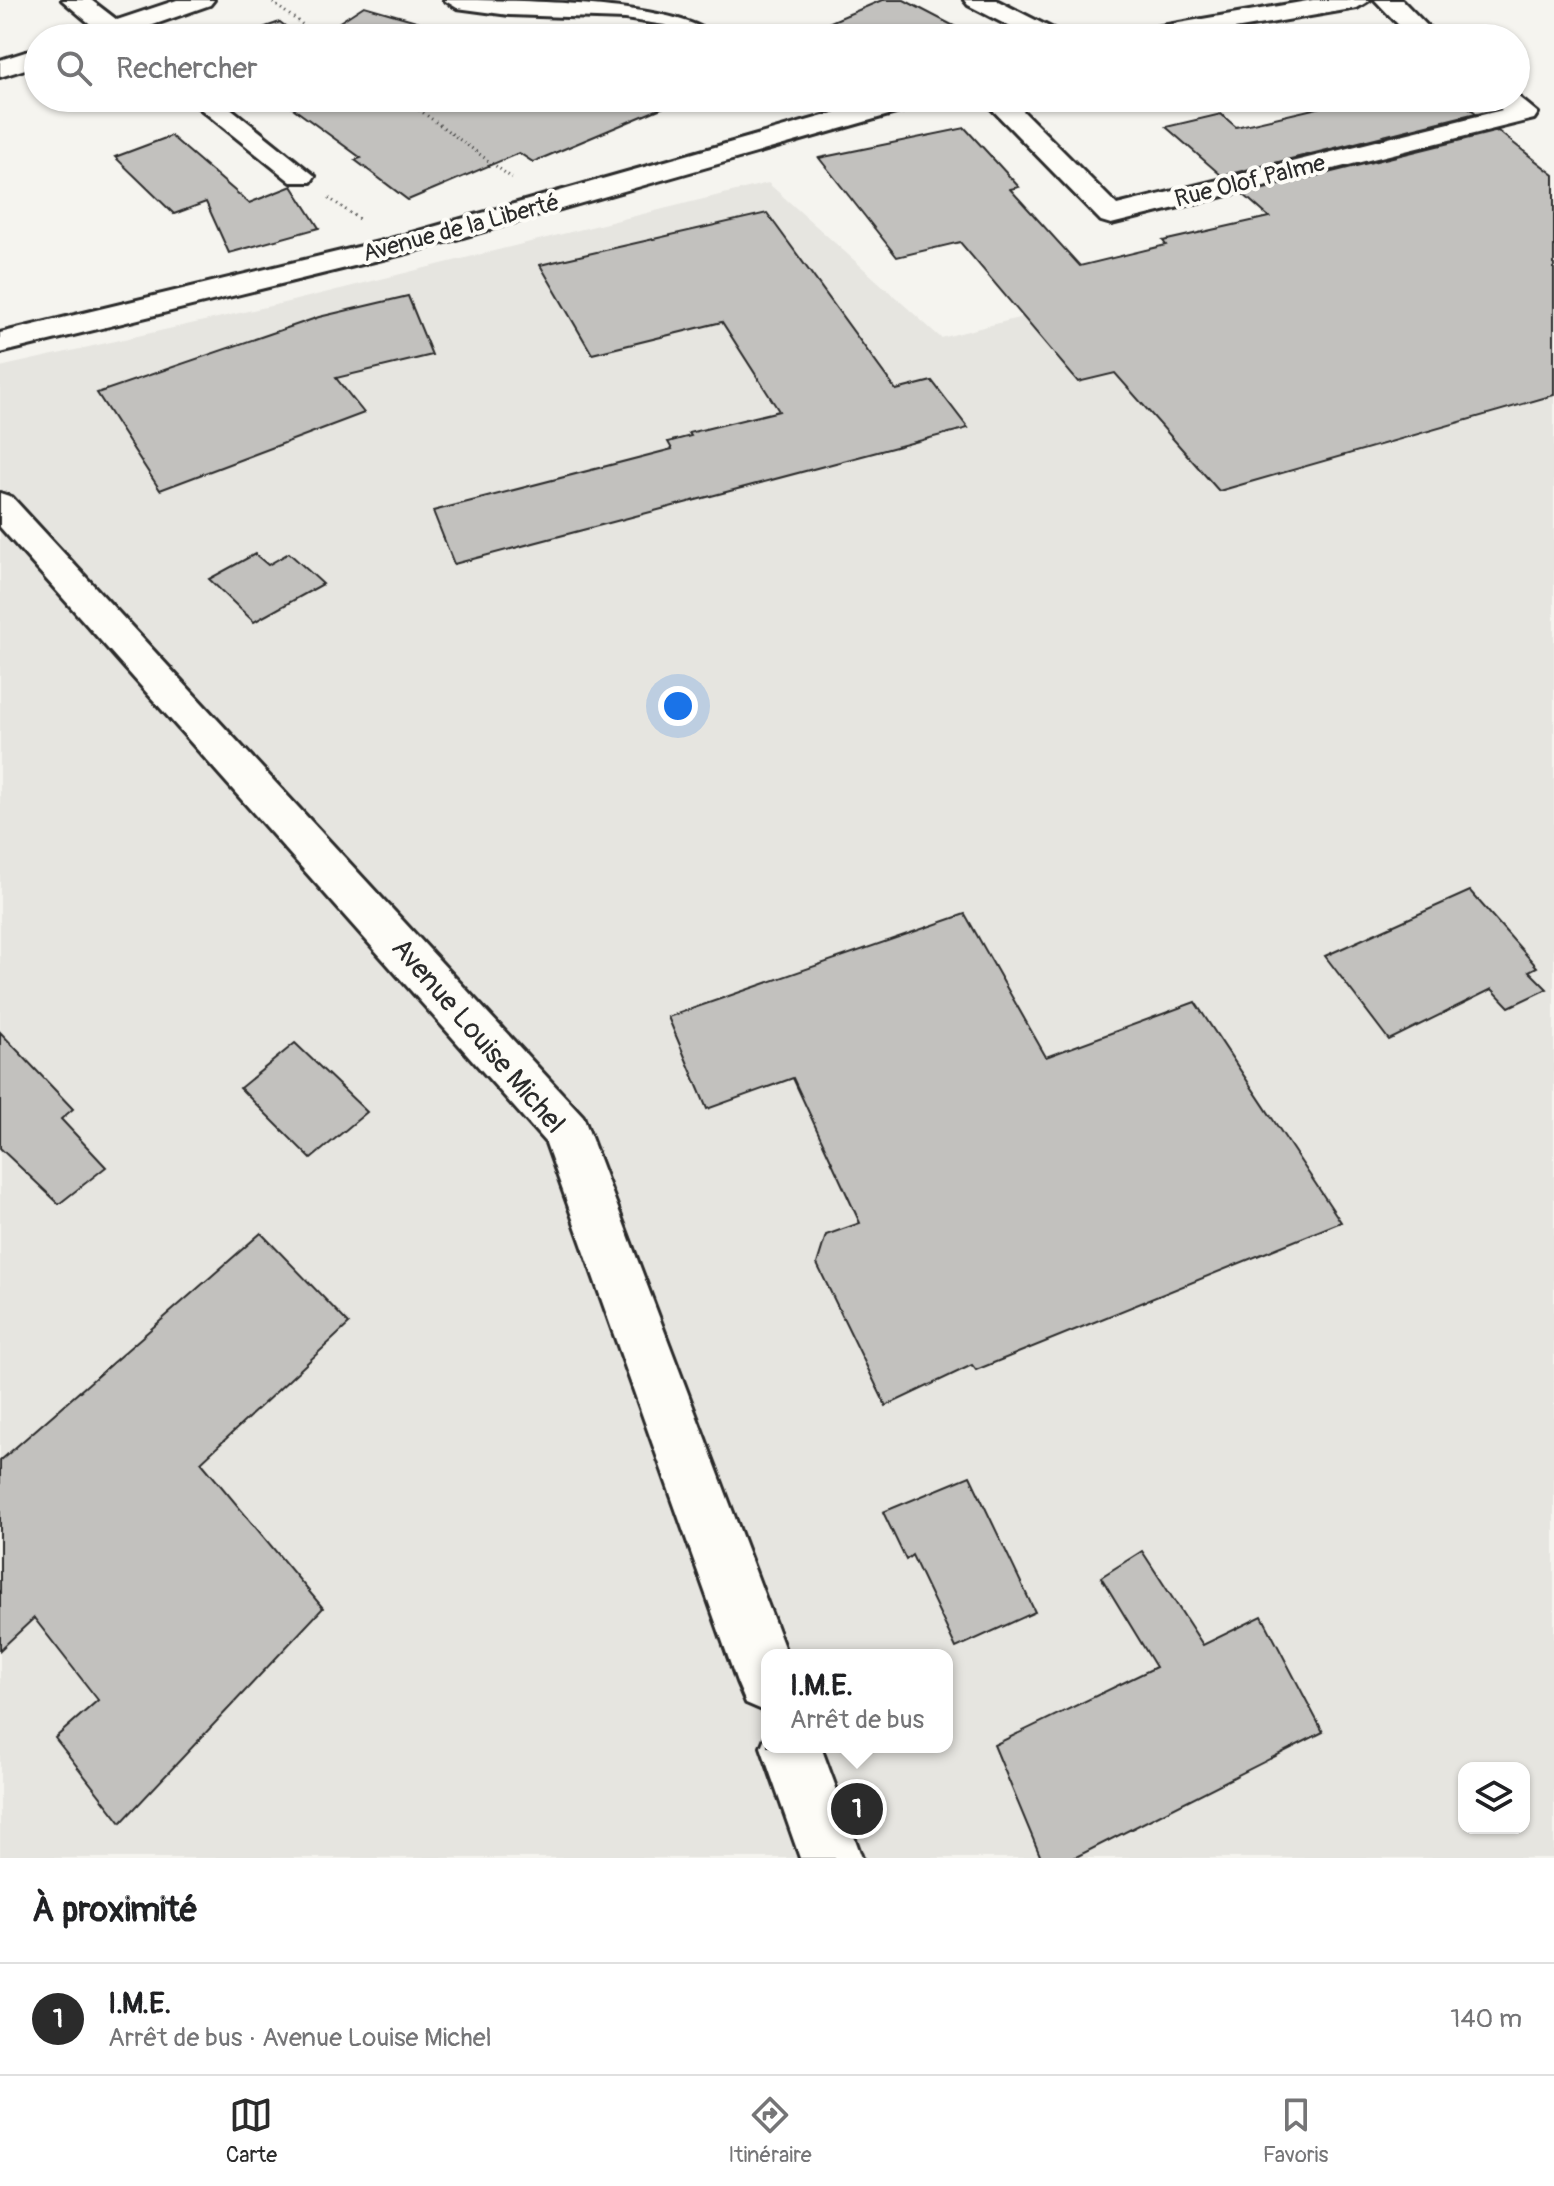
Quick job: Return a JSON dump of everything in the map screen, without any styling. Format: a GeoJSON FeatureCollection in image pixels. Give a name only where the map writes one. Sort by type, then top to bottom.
{"type":"FeatureCollection","features":[{"type":"Feature","properties":{"kind":"street"},"geometry":{"type":"LineString","coordinates":[[75,0],[98,24]]}},
{"type":"Feature","properties":{"kind":"street"},"geometry":{"type":"LineString","coordinates":[[138,24],[201,0]]}},
{"type":"Feature","properties":{"kind":"street"},"geometry":{"type":"LineString","coordinates":[[457,0],[509,7],[625,11],[672,19],[680,24]]}},
{"type":"Feature","properties":{"kind":"street"},"geometry":{"type":"LineString","coordinates":[[977,0],[1024,24]]}},
{"type":"Feature","properties":{"kind":"street"},"geometry":{"type":"LineString","coordinates":[[1219,24],[1357,0]]}},
{"type":"Feature","properties":{"kind":"street"},"geometry":{"type":"LineString","coordinates":[[1388,0],[1412,24]]}},
{"type":"Feature","properties":{"kind":"street"},"geometry":{"type":"LineString","coordinates":[[0,69],[24,61]]}},
{"type":"Feature","properties":{"kind":"street"},"geometry":{"type":"LineString","coordinates":[[219,112],[301,176]]}},
{"type":"Feature","properties":{"kind":"street"},"geometry":{"type":"LineString","coordinates":[[828,112],[841,120]]}},
{"type":"Feature","properties":{"kind":"street","name":"Avenue de la Liberté"},"geometry":{"type":"LineString","coordinates":[[0,343],[396,247],[869,112]]}},
{"type":"Feature","properties":{"kind":"street","name":"Rue Olof Palme"},"geometry":{"type":"LineString","coordinates":[[1009,112],[1111,215],[1523,112]]}},
{"type":"Feature","properties":{"kind":"street","name":"Avenue Louise Michel"},"geometry":{"type":"LineString","coordinates":[[0,505],[566,1131],[761,1666]]}},
{"type":"Feature","properties":{"kind":"street"},"geometry":{"type":"LineString","coordinates":[[793,1753],[831,1858]]}},
{"type":"Feature","properties":{"kind":"path"},"geometry":{"type":"LineString","coordinates":[[269,0],[302,24]]}},
{"type":"Feature","properties":{"kind":"path"},"geometry":{"type":"LineString","coordinates":[[422,112],[549,204]]}},
{"type":"Feature","properties":{"kind":"path"},"geometry":{"type":"LineString","coordinates":[[301,176],[396,247]]}},
{"type":"Feature","properties":{"kind":"shaded area"},"geometry":{"type":"Polygon","coordinates":[[[1554,180],[1554,1858],[0,1858],[0,367],[288,302],[768,183],[941,338],[1554,180]]]}},
{"type":"Feature","properties":{"kind":"building"},"geometry":{"type":"Polygon","coordinates":[[[882,0],[904,0],[950,24],[826,24],[882,0]]]}},
{"type":"Feature","properties":{"kind":"building"},"geometry":{"type":"Polygon","coordinates":[[[364,6],[427,24],[336,24],[364,6]]]}},
{"type":"Feature","properties":{"kind":"building"},"geometry":{"type":"Polygon","coordinates":[[[298,112],[652,112],[533,162],[519,153],[408,200],[355,160],[361,158],[298,112]]]}},
{"type":"Feature","properties":{"kind":"building"},"geometry":{"type":"Polygon","coordinates":[[[1300,112],[1476,113],[1222,176],[1166,127],[1221,114],[1236,127],[1300,112]]]}},
{"type":"Feature","properties":{"kind":"building"},"geometry":{"type":"Polygon","coordinates":[[[965,128],[1019,187],[1010,189],[1080,266],[1166,245],[1163,241],[1269,217],[1243,194],[1498,131],[1554,175],[1554,395],[1219,491],[1115,373],[1078,382],[960,242],[897,257],[819,158],[965,128]]]}},
{"type":"Feature","properties":{"kind":"building"},"geometry":{"type":"Polygon","coordinates":[[[171,136],[249,203],[292,186],[319,228],[229,253],[206,202],[174,214],[115,157],[171,136]]]}},
{"type":"Feature","properties":{"kind":"building"},"geometry":{"type":"Polygon","coordinates":[[[767,213],[896,390],[932,381],[968,428],[454,564],[433,511],[672,449],[668,442],[691,436],[689,433],[779,411],[722,322],[592,354],[540,265],[767,213]]]}},
{"type":"Feature","properties":{"kind":"building"},"geometry":{"type":"Polygon","coordinates":[[[408,296],[432,355],[336,378],[364,413],[160,490],[97,393],[319,317],[408,296]]]}},
{"type":"Feature","properties":{"kind":"building"},"geometry":{"type":"Polygon","coordinates":[[[289,553],[323,584],[254,622],[209,579],[255,554],[268,565],[289,553]]]}},
{"type":"Feature","properties":{"kind":"building"},"geometry":{"type":"Polygon","coordinates":[[[1470,891],[1537,967],[1529,971],[1547,989],[1509,1007],[1492,989],[1389,1040],[1325,956],[1470,891]]]}},
{"type":"Feature","properties":{"kind":"building"},"geometry":{"type":"Polygon","coordinates":[[[965,914],[1046,1057],[1195,1002],[1341,1222],[976,1370],[972,1365],[886,1406],[817,1264],[826,1235],[860,1223],[793,1078],[707,1109],[668,1017],[965,914]]]}},
{"type":"Feature","properties":{"kind":"building"},"geometry":{"type":"Polygon","coordinates":[[[0,1032],[73,1109],[61,1119],[106,1167],[59,1204],[0,1148],[0,1032]]]}},
{"type":"Feature","properties":{"kind":"building"},"geometry":{"type":"Polygon","coordinates":[[[295,1043],[367,1112],[311,1159],[240,1088],[295,1043]]]}},
{"type":"Feature","properties":{"kind":"building"},"geometry":{"type":"Polygon","coordinates":[[[261,1233],[349,1324],[201,1462],[323,1608],[121,1823],[55,1738],[98,1700],[34,1618],[0,1650],[0,1461],[261,1233]]]}},
{"type":"Feature","properties":{"kind":"building"},"geometry":{"type":"Polygon","coordinates":[[[970,1476],[1035,1612],[956,1648],[912,1555],[906,1560],[883,1512],[970,1476]]]}},
{"type":"Feature","properties":{"kind":"building"},"geometry":{"type":"Polygon","coordinates":[[[1142,1551],[1203,1645],[1262,1616],[1323,1732],[1074,1858],[1041,1858],[994,1745],[1156,1667],[1101,1577],[1142,1551]]]}},
{"type":"Feature","properties":{"kind":"place","name":"I.M.E."},"geometry":{"type":"Point","coordinates":[857,1809]}}]}
